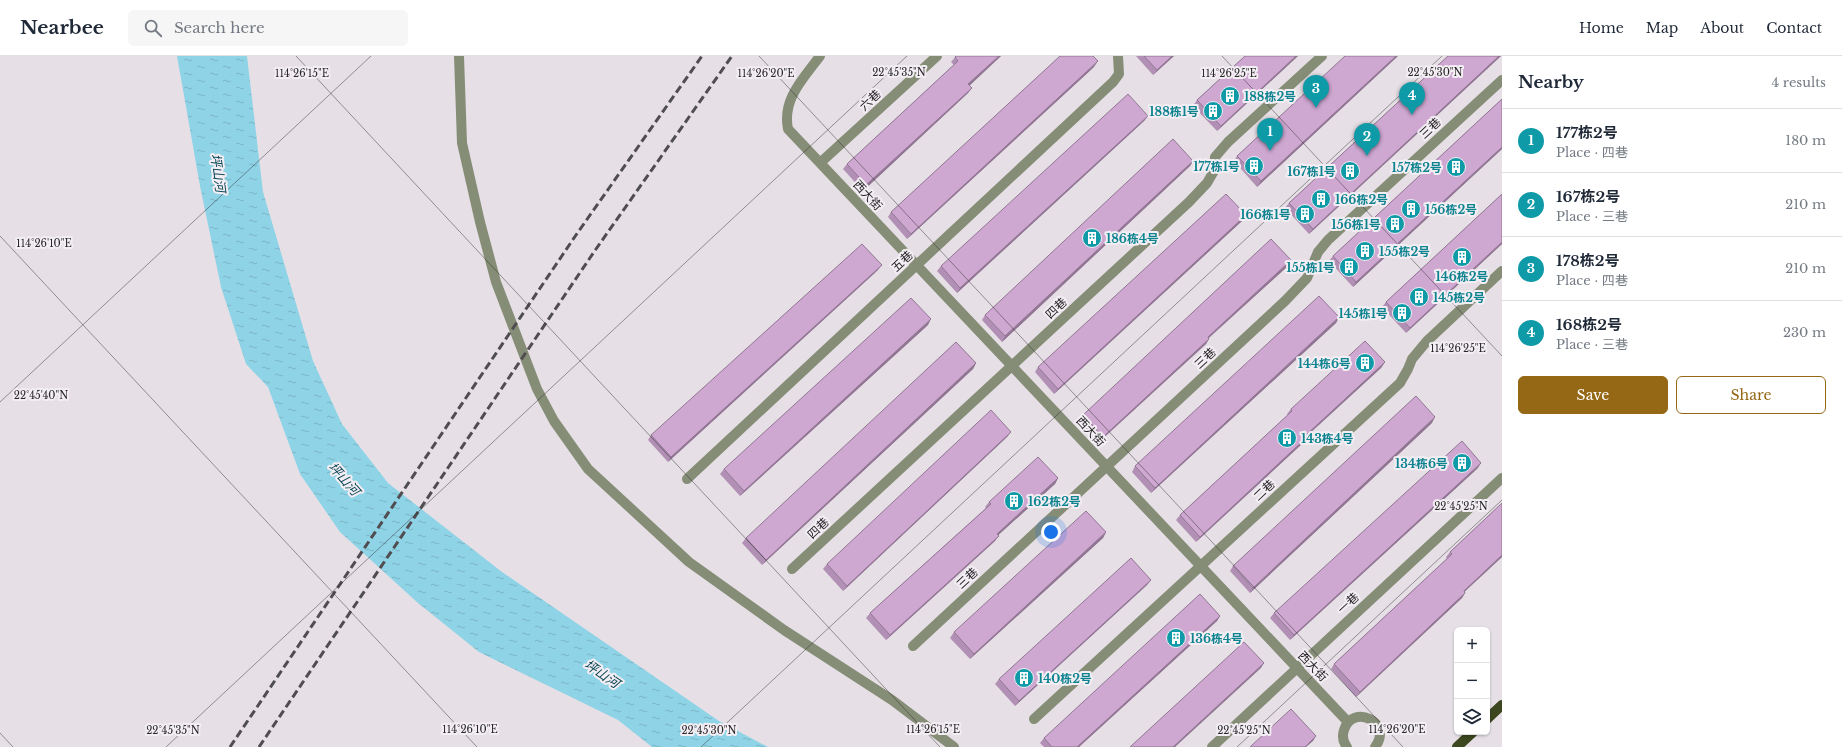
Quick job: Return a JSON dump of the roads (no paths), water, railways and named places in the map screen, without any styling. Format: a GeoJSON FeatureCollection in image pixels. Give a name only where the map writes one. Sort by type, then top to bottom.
{"type":"FeatureCollection","features":[{"type":"Feature","properties":{"kind":"main road"},"geometry":{"type":"LineString","coordinates":[[1490,716],[1502,705]]}},
{"type":"Feature","properties":{"kind":"main road"},"geometry":{"type":"LineString","coordinates":[[1457,747],[1470,735]]}},
{"type":"Feature","properties":{"kind":"street"},"geometry":{"type":"LineString","coordinates":[[459,56],[462,143],[480,222],[496,282],[537,388],[554,421],[588,468],[689,562],[784,630],[892,700],[954,747]]}},
{"type":"Feature","properties":{"kind":"street","name":"西大街"},"geometry":{"type":"LineString","coordinates":[[820,56],[790,98],[786,118],[788,129],[1348,722]]}},
{"type":"Feature","properties":{"kind":"street","name":"六巷"},"geometry":{"type":"LineString","coordinates":[[817,160],[937,56]]}},
{"type":"Feature","properties":{"kind":"street","name":"五巷"},"geometry":{"type":"LineString","coordinates":[[687,479],[1113,82],[1119,74],[1118,56]]}},
{"type":"Feature","properties":{"kind":"street","name":"四巷"},"geometry":{"type":"LineString","coordinates":[[792,569],[1189,202],[1207,183],[1214,171],[1216,157],[1228,142],[1322,56]]}},
{"type":"Feature","properties":{"kind":"street","name":"三巷"},"geometry":{"type":"LineString","coordinates":[[913,646],[1286,301],[1307,278],[1318,252],[1328,240],[1502,80]]}},
{"type":"Feature","properties":{"kind":"street","name":"二巷"},"geometry":{"type":"LineString","coordinates":[[1034,719],[1400,383],[1412,359],[1426,341],[1502,271]]}},
{"type":"Feature","properties":{"kind":"street","name":"一巷"},"geometry":{"type":"LineString","coordinates":[[1212,747],[1502,478]]}},
{"type":"Feature","properties":{"kind":"street"},"geometry":{"type":"LineString","coordinates":[[1347,747],[1343,740],[1343,733],[1348,722],[1360,717],[1372,720],[1376,724],[1380,735],[1375,747]]}},
{"type":"Feature","properties":{"kind":"water","name":"坪山河"},"geometry":{"type":"Polygon","coordinates":[[[177,56],[247,56],[263,192],[313,361],[342,424],[388,483],[502,572],[719,721],[768,747],[652,747],[618,720],[479,652],[418,603],[340,532],[300,474],[268,387],[246,364],[221,287],[200,186],[177,56]]]}},
{"type":"Feature","properties":{"kind":"railway"},"geometry":{"type":"LineString","coordinates":[[230,747],[576,235],[702,56]]}},
{"type":"Feature","properties":{"kind":"railway"},"geometry":{"type":"LineString","coordinates":[[259,747],[596,249],[732,56]]}},
{"type":"Feature","properties":{"kind":"place","name":"188栋2号"},"geometry":{"type":"Point","coordinates":[1230,96]}},
{"type":"Feature","properties":{"kind":"place","name":"178栋2号"},"geometry":{"type":"Point","coordinates":[1316,108]}},
{"type":"Feature","properties":{"kind":"place","name":"188栋1号"},"geometry":{"type":"Point","coordinates":[1213,111]}},
{"type":"Feature","properties":{"kind":"place","name":"168栋2号"},"geometry":{"type":"Point","coordinates":[1412,115]}},
{"type":"Feature","properties":{"kind":"place","name":"177栋2号"},"geometry":{"type":"Point","coordinates":[1270,151]}},
{"type":"Feature","properties":{"kind":"place","name":"167栋2号"},"geometry":{"type":"Point","coordinates":[1367,156]}},
{"type":"Feature","properties":{"kind":"place","name":"177栋1号"},"geometry":{"type":"Point","coordinates":[1254,166]}},
{"type":"Feature","properties":{"kind":"place","name":"157栋2号"},"geometry":{"type":"Point","coordinates":[1456,167]}},
{"type":"Feature","properties":{"kind":"place","name":"167栋1号"},"geometry":{"type":"Point","coordinates":[1350,171]}},
{"type":"Feature","properties":{"kind":"place","name":"166栋2号"},"geometry":{"type":"Point","coordinates":[1321,199]}},
{"type":"Feature","properties":{"kind":"place","name":"156栋2号"},"geometry":{"type":"Point","coordinates":[1411,209]}},
{"type":"Feature","properties":{"kind":"place","name":"166栋1号"},"geometry":{"type":"Point","coordinates":[1305,214]}},
{"type":"Feature","properties":{"kind":"place","name":"156栋1号"},"geometry":{"type":"Point","coordinates":[1395,224]}},
{"type":"Feature","properties":{"kind":"place","name":"186栋4号"},"geometry":{"type":"Point","coordinates":[1092,238]}},
{"type":"Feature","properties":{"kind":"place","name":"155栋2号"},"geometry":{"type":"Point","coordinates":[1365,251]}},
{"type":"Feature","properties":{"kind":"place","name":"146栋2号"},"geometry":{"type":"Point","coordinates":[1462,257]}},
{"type":"Feature","properties":{"kind":"place","name":"155栋1号"},"geometry":{"type":"Point","coordinates":[1349,267]}},
{"type":"Feature","properties":{"kind":"place","name":"145栋2号"},"geometry":{"type":"Point","coordinates":[1419,297]}},
{"type":"Feature","properties":{"kind":"place","name":"145栋1号"},"geometry":{"type":"Point","coordinates":[1402,313]}},
{"type":"Feature","properties":{"kind":"place","name":"144栋6号"},"geometry":{"type":"Point","coordinates":[1365,363]}},
{"type":"Feature","properties":{"kind":"place","name":"143栋4号"},"geometry":{"type":"Point","coordinates":[1287,438]}},
{"type":"Feature","properties":{"kind":"place","name":"134栋6号"},"geometry":{"type":"Point","coordinates":[1462,463]}},
{"type":"Feature","properties":{"kind":"place","name":"162栋2号"},"geometry":{"type":"Point","coordinates":[1014,501]}},
{"type":"Feature","properties":{"kind":"place","name":"136栋4号"},"geometry":{"type":"Point","coordinates":[1176,638]}},
{"type":"Feature","properties":{"kind":"place","name":"140栋2号"},"geometry":{"type":"Point","coordinates":[1024,678]}}]}
